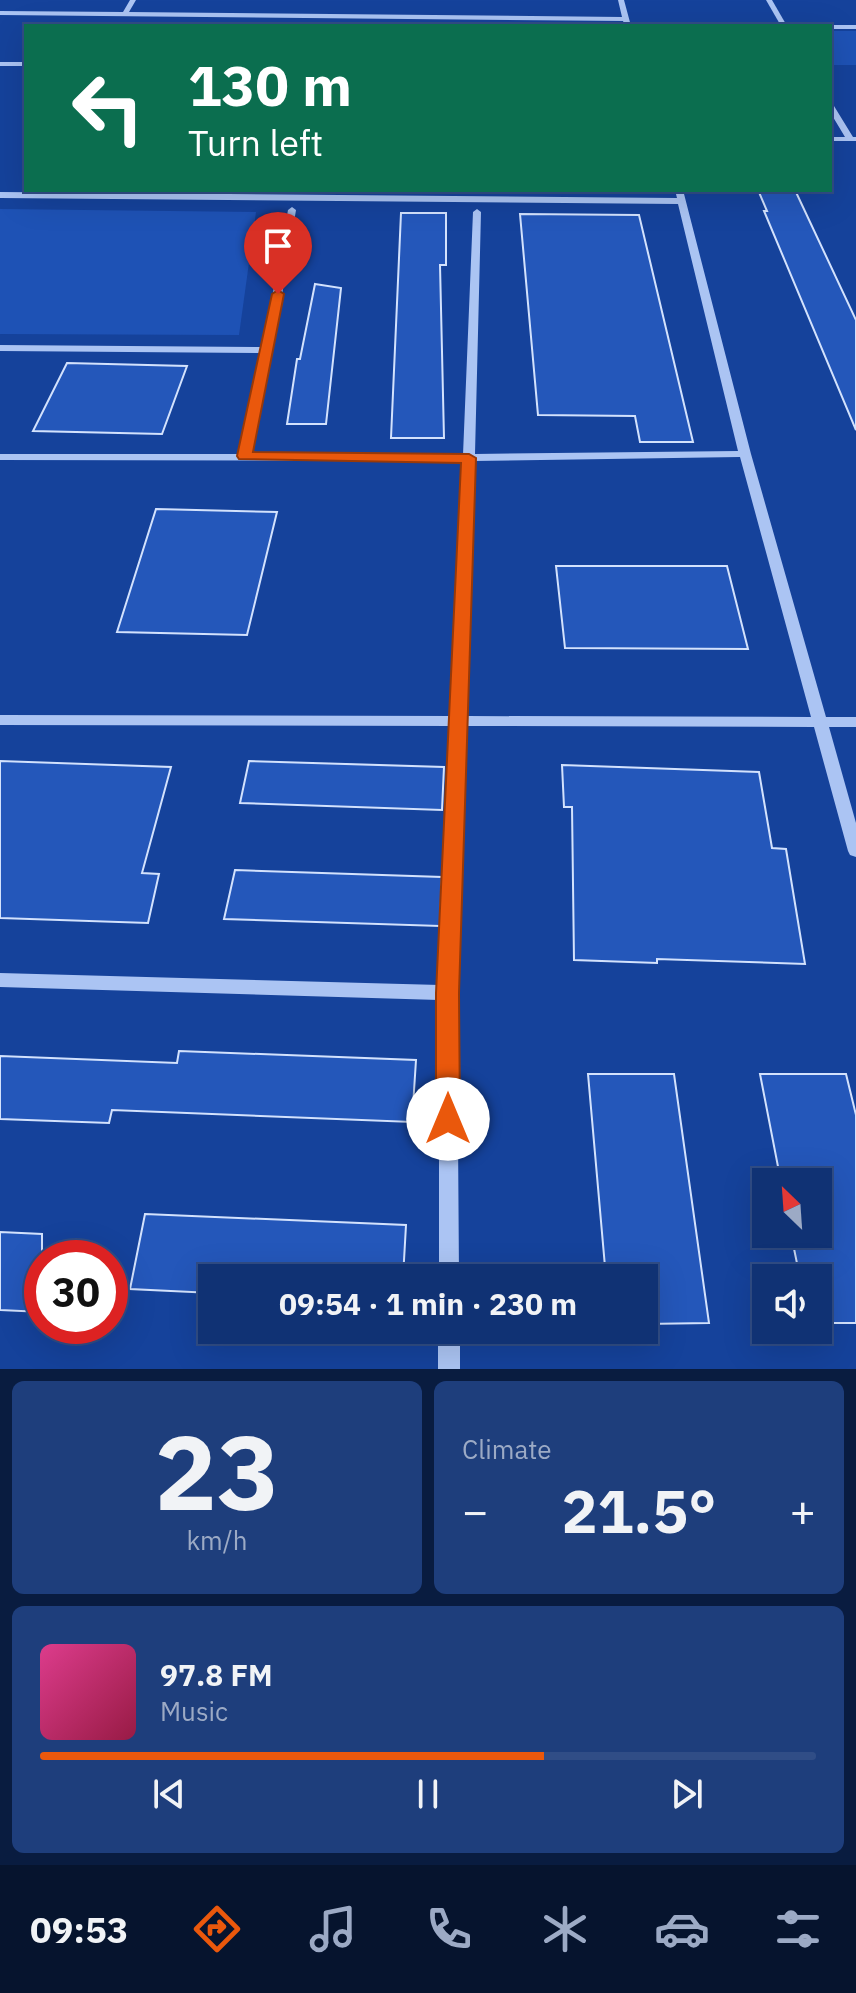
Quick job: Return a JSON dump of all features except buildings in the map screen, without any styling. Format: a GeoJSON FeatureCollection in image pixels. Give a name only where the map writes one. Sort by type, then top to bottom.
{"type":"FeatureCollection","features":[{"type":"Feature","properties":{"kind":"street"},"geometry":{"type":"LineString","coordinates":[[125,14],[133,0]]}},
{"type":"Feature","properties":{"kind":"street"},"geometry":{"type":"LineString","coordinates":[[273,15],[277,0]]}},
{"type":"Feature","properties":{"kind":"street"},"geometry":{"type":"LineString","coordinates":[[0,13],[626,23],[621,0]]}},
{"type":"Feature","properties":{"kind":"street"},"geometry":{"type":"LineString","coordinates":[[769,0],[783,24]]}},
{"type":"Feature","properties":{"kind":"street"},"geometry":{"type":"LineString","coordinates":[[832,27],[856,27]]}},
{"type":"Feature","properties":{"kind":"street"},"geometry":{"type":"LineString","coordinates":[[0,64],[24,64]]}},
{"type":"Feature","properties":{"kind":"street"},"geometry":{"type":"LineString","coordinates":[[832,109],[853,139]]}},
{"type":"Feature","properties":{"kind":"street"},"geometry":{"type":"LineString","coordinates":[[832,139],[853,139]]}},
{"type":"Feature","properties":{"kind":"street"},"geometry":{"type":"LineString","coordinates":[[0,195],[680,196],[745,454],[856,851]]}},
{"type":"Feature","properties":{"kind":"street"},"geometry":{"type":"LineString","coordinates":[[244,456],[268,350],[292,210]]}},
{"type":"Feature","properties":{"kind":"street"},"geometry":{"type":"LineString","coordinates":[[449,1264],[448,993],[477,212]]}},
{"type":"Feature","properties":{"kind":"street"},"geometry":{"type":"LineString","coordinates":[[0,348],[268,350]]}},
{"type":"Feature","properties":{"kind":"street"},"geometry":{"type":"LineString","coordinates":[[0,457],[469,458],[745,454]]}},
{"type":"Feature","properties":{"kind":"street"},"geometry":{"type":"LineString","coordinates":[[0,720],[856,722]]}},
{"type":"Feature","properties":{"kind":"street"},"geometry":{"type":"LineString","coordinates":[[0,980],[448,993]]}},
{"type":"Feature","properties":{"kind":"street"},"geometry":{"type":"LineString","coordinates":[[449,1344],[449,1369]]}},
{"type":"Feature","properties":{"kind":"shaded area"},"geometry":{"type":"Polygon","coordinates":[[[832,31],[856,31],[856,65],[832,65],[832,31]]]}},
{"type":"Feature","properties":{"kind":"shaded area"},"geometry":{"type":"Polygon","coordinates":[[[0,209],[256,212],[239,335],[0,334],[0,209]]]}},
{"type":"Feature","properties":{"kind":"route"},"geometry":{"type":"LineString","coordinates":[[278,294],[244,456],[469,458],[448,993],[448,1119]]}}]}
